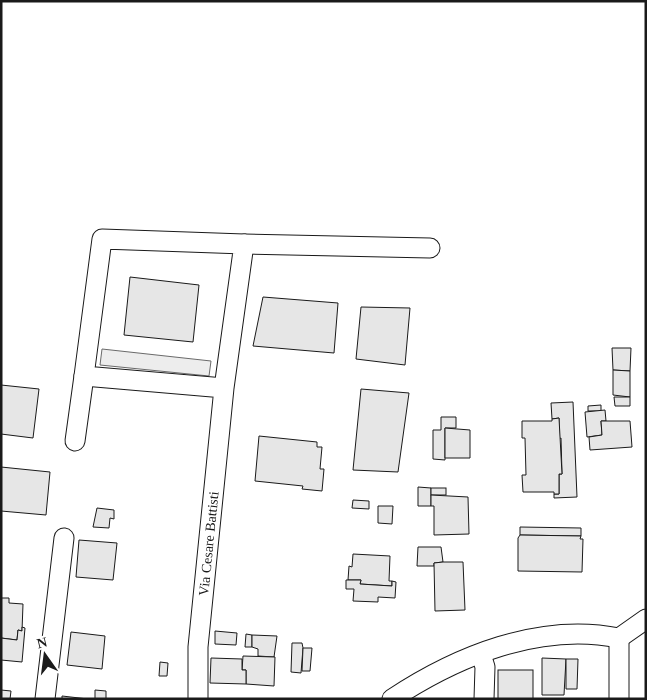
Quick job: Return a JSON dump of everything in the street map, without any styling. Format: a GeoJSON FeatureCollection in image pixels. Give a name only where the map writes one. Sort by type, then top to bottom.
{"type":"FeatureCollection","features":[{"type":"Feature","properties":{"kind":"street"},"geometry":{"type":"LineString","coordinates":[[75,441],[102,239],[430,248]]}},
{"type":"Feature","properties":{"kind":"street","name":"Via Cesare Battisti"},"geometry":{"type":"LineString","coordinates":[[198,699],[198,647],[224,388],[244,244]]}},
{"type":"Feature","properties":{"kind":"street"},"geometry":{"type":"LineString","coordinates":[[84,376],[224,388]]}},
{"type":"Feature","properties":{"kind":"street"},"geometry":{"type":"LineString","coordinates":[[45,699],[64,538]]}},
{"type":"Feature","properties":{"kind":"street"},"geometry":{"type":"LineString","coordinates":[[392,699],[421,680],[481,654],[519,641],[562,633],[597,633],[619,638],[646,619]]}},
{"type":"Feature","properties":{"kind":"street"},"geometry":{"type":"LineString","coordinates":[[619,638],[619,699]]}},
{"type":"Feature","properties":{"kind":"street"},"geometry":{"type":"LineString","coordinates":[[481,654],[485,667],[484,699]]}},
{"type":"Feature","properties":{"kind":"shaded area"},"geometry":{"type":"Polygon","coordinates":[[[102,349],[211,361],[209,376],[100,365],[102,349]]]}},
{"type":"Feature","properties":{"kind":"building"},"geometry":{"type":"Polygon","coordinates":[[[130,277],[199,285],[193,342],[124,335],[130,277]]]}},
{"type":"Feature","properties":{"kind":"building"},"geometry":{"type":"Polygon","coordinates":[[[263,297],[338,303],[334,353],[253,346],[263,297]]]}},
{"type":"Feature","properties":{"kind":"building"},"geometry":{"type":"Polygon","coordinates":[[[361,307],[410,308],[405,365],[356,359],[361,307]]]}},
{"type":"Feature","properties":{"kind":"building"},"geometry":{"type":"Polygon","coordinates":[[[612,348],[631,348],[630,371],[613,370],[612,348]]]}},
{"type":"Feature","properties":{"kind":"building"},"geometry":{"type":"Polygon","coordinates":[[[613,370],[630,371],[630,397],[613,395],[613,370]]]}},
{"type":"Feature","properties":{"kind":"building"},"geometry":{"type":"Polygon","coordinates":[[[1,385],[39,389],[33,438],[1,434],[1,385]]]}},
{"type":"Feature","properties":{"kind":"building"},"geometry":{"type":"Polygon","coordinates":[[[361,389],[409,393],[398,472],[353,470],[361,389]]]}},
{"type":"Feature","properties":{"kind":"building"},"geometry":{"type":"Polygon","coordinates":[[[614,397],[630,397],[630,406],[615,406],[614,397]]]}},
{"type":"Feature","properties":{"kind":"building"},"geometry":{"type":"Polygon","coordinates":[[[573,402],[577,497],[554,498],[554,494],[559,494],[559,474],[562,474],[561,438],[559,439],[559,418],[552,419],[551,403],[573,402]]]}},
{"type":"Feature","properties":{"kind":"building"},"geometry":{"type":"Polygon","coordinates":[[[601,405],[601,411],[588,411],[588,406],[601,405]]]}},
{"type":"Feature","properties":{"kind":"building"},"geometry":{"type":"Polygon","coordinates":[[[605,410],[606,421],[601,421],[602,435],[587,437],[585,412],[605,410]]]}},
{"type":"Feature","properties":{"kind":"building"},"geometry":{"type":"Polygon","coordinates":[[[441,417],[456,417],[456,428],[445,428],[445,460],[433,459],[433,430],[441,430],[441,417]]]}},
{"type":"Feature","properties":{"kind":"building"},"geometry":{"type":"Polygon","coordinates":[[[559,418],[562,474],[559,474],[559,494],[554,494],[554,492],[523,492],[522,475],[526,475],[525,438],[522,438],[522,421],[552,421],[552,419],[559,418]]]}},
{"type":"Feature","properties":{"kind":"building"},"geometry":{"type":"Polygon","coordinates":[[[601,421],[630,421],[632,447],[590,450],[589,437],[602,435],[601,421]]]}},
{"type":"Feature","properties":{"kind":"building"},"geometry":{"type":"Polygon","coordinates":[[[445,428],[470,430],[470,458],[445,458],[445,428]]]}},
{"type":"Feature","properties":{"kind":"building"},"geometry":{"type":"Polygon","coordinates":[[[259,436],[317,442],[317,447],[322,447],[320,469],[324,469],[322,491],[302,489],[303,486],[255,481],[259,436]]]}},
{"type":"Feature","properties":{"kind":"building"},"geometry":{"type":"Polygon","coordinates":[[[1,467],[50,472],[46,515],[1,511],[1,467]]]}},
{"type":"Feature","properties":{"kind":"building"},"geometry":{"type":"Polygon","coordinates":[[[418,487],[431,488],[431,506],[418,506],[418,487]]]}},
{"type":"Feature","properties":{"kind":"building"},"geometry":{"type":"Polygon","coordinates":[[[431,488],[446,488],[446,495],[431,495],[431,488]]]}},
{"type":"Feature","properties":{"kind":"building"},"geometry":{"type":"Polygon","coordinates":[[[431,495],[468,497],[469,534],[434,535],[434,506],[431,506],[431,495]]]}},
{"type":"Feature","properties":{"kind":"building"},"geometry":{"type":"Polygon","coordinates":[[[353,500],[369,501],[369,509],[352,508],[353,500]]]}},
{"type":"Feature","properties":{"kind":"building"},"geometry":{"type":"Polygon","coordinates":[[[378,506],[393,506],[392,524],[378,523],[378,506]]]}},
{"type":"Feature","properties":{"kind":"building"},"geometry":{"type":"Polygon","coordinates":[[[97,508],[114,510],[114,519],[110,518],[109,528],[93,527],[97,508]]]}},
{"type":"Feature","properties":{"kind":"building"},"geometry":{"type":"Polygon","coordinates":[[[520,527],[581,528],[581,536],[520,535],[520,527]]]}},
{"type":"Feature","properties":{"kind":"building"},"geometry":{"type":"Polygon","coordinates":[[[520,535],[581,536],[580,539],[583,539],[582,572],[518,571],[518,538],[520,535]]]}},
{"type":"Feature","properties":{"kind":"building"},"geometry":{"type":"Polygon","coordinates":[[[79,540],[117,543],[113,580],[76,577],[79,540]]]}},
{"type":"Feature","properties":{"kind":"building"},"geometry":{"type":"Polygon","coordinates":[[[418,547],[441,547],[443,562],[434,563],[434,566],[417,566],[418,547]]]}},
{"type":"Feature","properties":{"kind":"building"},"geometry":{"type":"Polygon","coordinates":[[[353,554],[390,556],[389,581],[392,581],[392,586],[360,584],[361,580],[348,580],[349,566],[352,567],[353,554]]]}},
{"type":"Feature","properties":{"kind":"building"},"geometry":{"type":"Polygon","coordinates":[[[463,562],[465,610],[435,611],[434,563],[463,562]]]}},
{"type":"Feature","properties":{"kind":"building"},"geometry":{"type":"Polygon","coordinates":[[[346,580],[361,580],[360,584],[392,586],[392,581],[396,582],[395,598],[378,597],[378,602],[353,601],[354,589],[346,589],[346,580]]]}},
{"type":"Feature","properties":{"kind":"building"},"geometry":{"type":"Polygon","coordinates":[[[1,598],[9,598],[9,603],[23,604],[22,631],[18,630],[17,640],[1,638],[1,598]]]}},
{"type":"Feature","properties":{"kind":"building"},"geometry":{"type":"Polygon","coordinates":[[[22,627],[25,628],[22,662],[1,660],[1,638],[17,640],[18,630],[22,631],[22,627]]]}},
{"type":"Feature","properties":{"kind":"building"},"geometry":{"type":"Polygon","coordinates":[[[215,631],[237,633],[236,645],[215,644],[215,631]]]}},
{"type":"Feature","properties":{"kind":"building"},"geometry":{"type":"Polygon","coordinates":[[[71,632],[105,636],[102,669],[67,665],[71,632]]]}},
{"type":"Feature","properties":{"kind":"building"},"geometry":{"type":"Polygon","coordinates":[[[246,634],[252,635],[252,647],[245,647],[246,634]]]}},
{"type":"Feature","properties":{"kind":"building"},"geometry":{"type":"Polygon","coordinates":[[[252,635],[277,636],[274,657],[258,656],[258,649],[252,647],[252,635]]]}},
{"type":"Feature","properties":{"kind":"building"},"geometry":{"type":"Polygon","coordinates":[[[292,643],[302,643],[301,673],[291,672],[292,643]]]}},
{"type":"Feature","properties":{"kind":"building"},"geometry":{"type":"Polygon","coordinates":[[[303,648],[312,648],[310,671],[302,671],[303,648]]]}},
{"type":"Feature","properties":{"kind":"building"},"geometry":{"type":"Polygon","coordinates":[[[243,656],[275,657],[274,686],[246,684],[246,670],[242,670],[243,656]]]}},
{"type":"Feature","properties":{"kind":"building"},"geometry":{"type":"Polygon","coordinates":[[[211,658],[242,659],[242,670],[246,670],[246,684],[210,683],[211,658]]]}},
{"type":"Feature","properties":{"kind":"building"},"geometry":{"type":"Polygon","coordinates":[[[542,658],[566,659],[564,695],[542,695],[542,658]]]}},
{"type":"Feature","properties":{"kind":"building"},"geometry":{"type":"Polygon","coordinates":[[[566,659],[578,659],[577,689],[566,689],[566,659]]]}},
{"type":"Feature","properties":{"kind":"building"},"geometry":{"type":"Polygon","coordinates":[[[160,662],[168,663],[167,676],[159,676],[160,662]]]}},
{"type":"Feature","properties":{"kind":"building"},"geometry":{"type":"Polygon","coordinates":[[[498,670],[533,670],[533,699],[498,699],[498,670]]]}},
{"type":"Feature","properties":{"kind":"building"},"geometry":{"type":"Polygon","coordinates":[[[1,690],[11,691],[10,699],[1,699],[1,690]]]}},
{"type":"Feature","properties":{"kind":"building"},"geometry":{"type":"Polygon","coordinates":[[[95,690],[106,691],[106,699],[95,699],[95,690]]]}},
{"type":"Feature","properties":{"kind":"building"},"geometry":{"type":"Polygon","coordinates":[[[62,696],[88,699],[62,699],[62,696]]]}}]}
